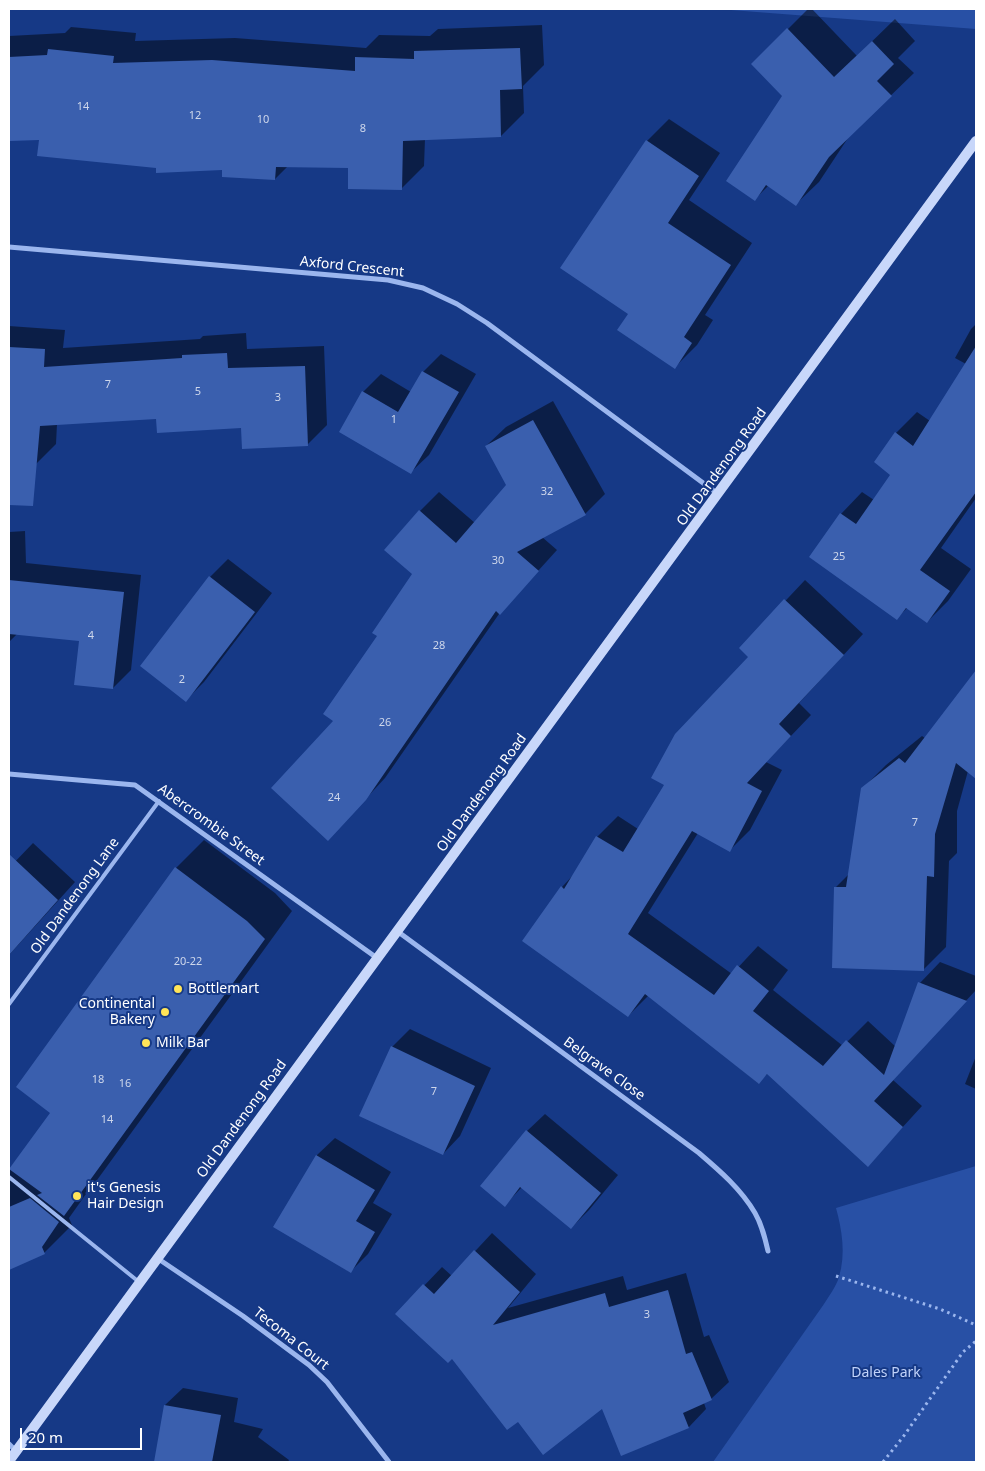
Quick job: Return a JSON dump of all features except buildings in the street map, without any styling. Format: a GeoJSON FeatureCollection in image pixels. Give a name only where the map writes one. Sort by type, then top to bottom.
{"type":"FeatureCollection","features":[{"type":"Feature","properties":{"kind":"main road","name":"Old Dandenong Road"},"geometry":{"type":"LineString","coordinates":[[9,1461],[12,1448],[139,1282],[719,494],[976,141]]}},
{"type":"Feature","properties":{"kind":"street","name":"Axford Crescent"},"geometry":{"type":"LineString","coordinates":[[9,247],[388,280],[423,288],[457,304],[486,323],[719,494]]}},
{"type":"Feature","properties":{"kind":"street","name":"Abercrombie Street"},"geometry":{"type":"LineString","coordinates":[[9,774],[135,785],[377,958]]}},
{"type":"Feature","properties":{"kind":"street","name":"Belgrave Close"},"geometry":{"type":"LineString","coordinates":[[397,931],[700,1153],[745,1198],[756,1214],[763,1230],[768,1251]]}},
{"type":"Feature","properties":{"kind":"street","name":"Tecoma Court"},"geometry":{"type":"LineString","coordinates":[[156,1257],[244,1316],[309,1364],[327,1382],[389,1462]]}},
{"type":"Feature","properties":{"kind":"lane","name":"Old Dandenong Lane"},"geometry":{"type":"LineString","coordinates":[[9,1004],[158,801]]}},
{"type":"Feature","properties":{"kind":"lane"},"geometry":{"type":"LineString","coordinates":[[9,1177],[139,1282]]}},
{"type":"Feature","properties":{"kind":"path"},"geometry":{"type":"LineString","coordinates":[[836,1276],[940,1309],[976,1325]]}},
{"type":"Feature","properties":{"kind":"path"},"geometry":{"type":"LineString","coordinates":[[883,1462],[963,1352],[976,1341]]}},
{"type":"Feature","properties":{"kind":"green space"},"geometry":{"type":"Polygon","coordinates":[[[718,9],[976,9],[976,29],[718,9]]]}},
{"type":"Feature","properties":{"kind":"green space","name":"Dales Park"},"geometry":{"type":"Polygon","coordinates":[[[976,1166],[976,1462],[713,1462],[836,1284],[841,1268],[843,1251],[836,1208],[976,1166]]]}},
{"type":"Feature","properties":{"kind":"place","name":"Bottlemart"},"geometry":{"type":"Point","coordinates":[178,989]}},
{"type":"Feature","properties":{"kind":"place","name":"Continental Bakery"},"geometry":{"type":"Point","coordinates":[165,1012]}},
{"type":"Feature","properties":{"kind":"place","name":"Milk Bar"},"geometry":{"type":"Point","coordinates":[146,1043]}},
{"type":"Feature","properties":{"kind":"place","name":"it's Genesis Hair Design"},"geometry":{"type":"Point","coordinates":[77,1196]}}]}
